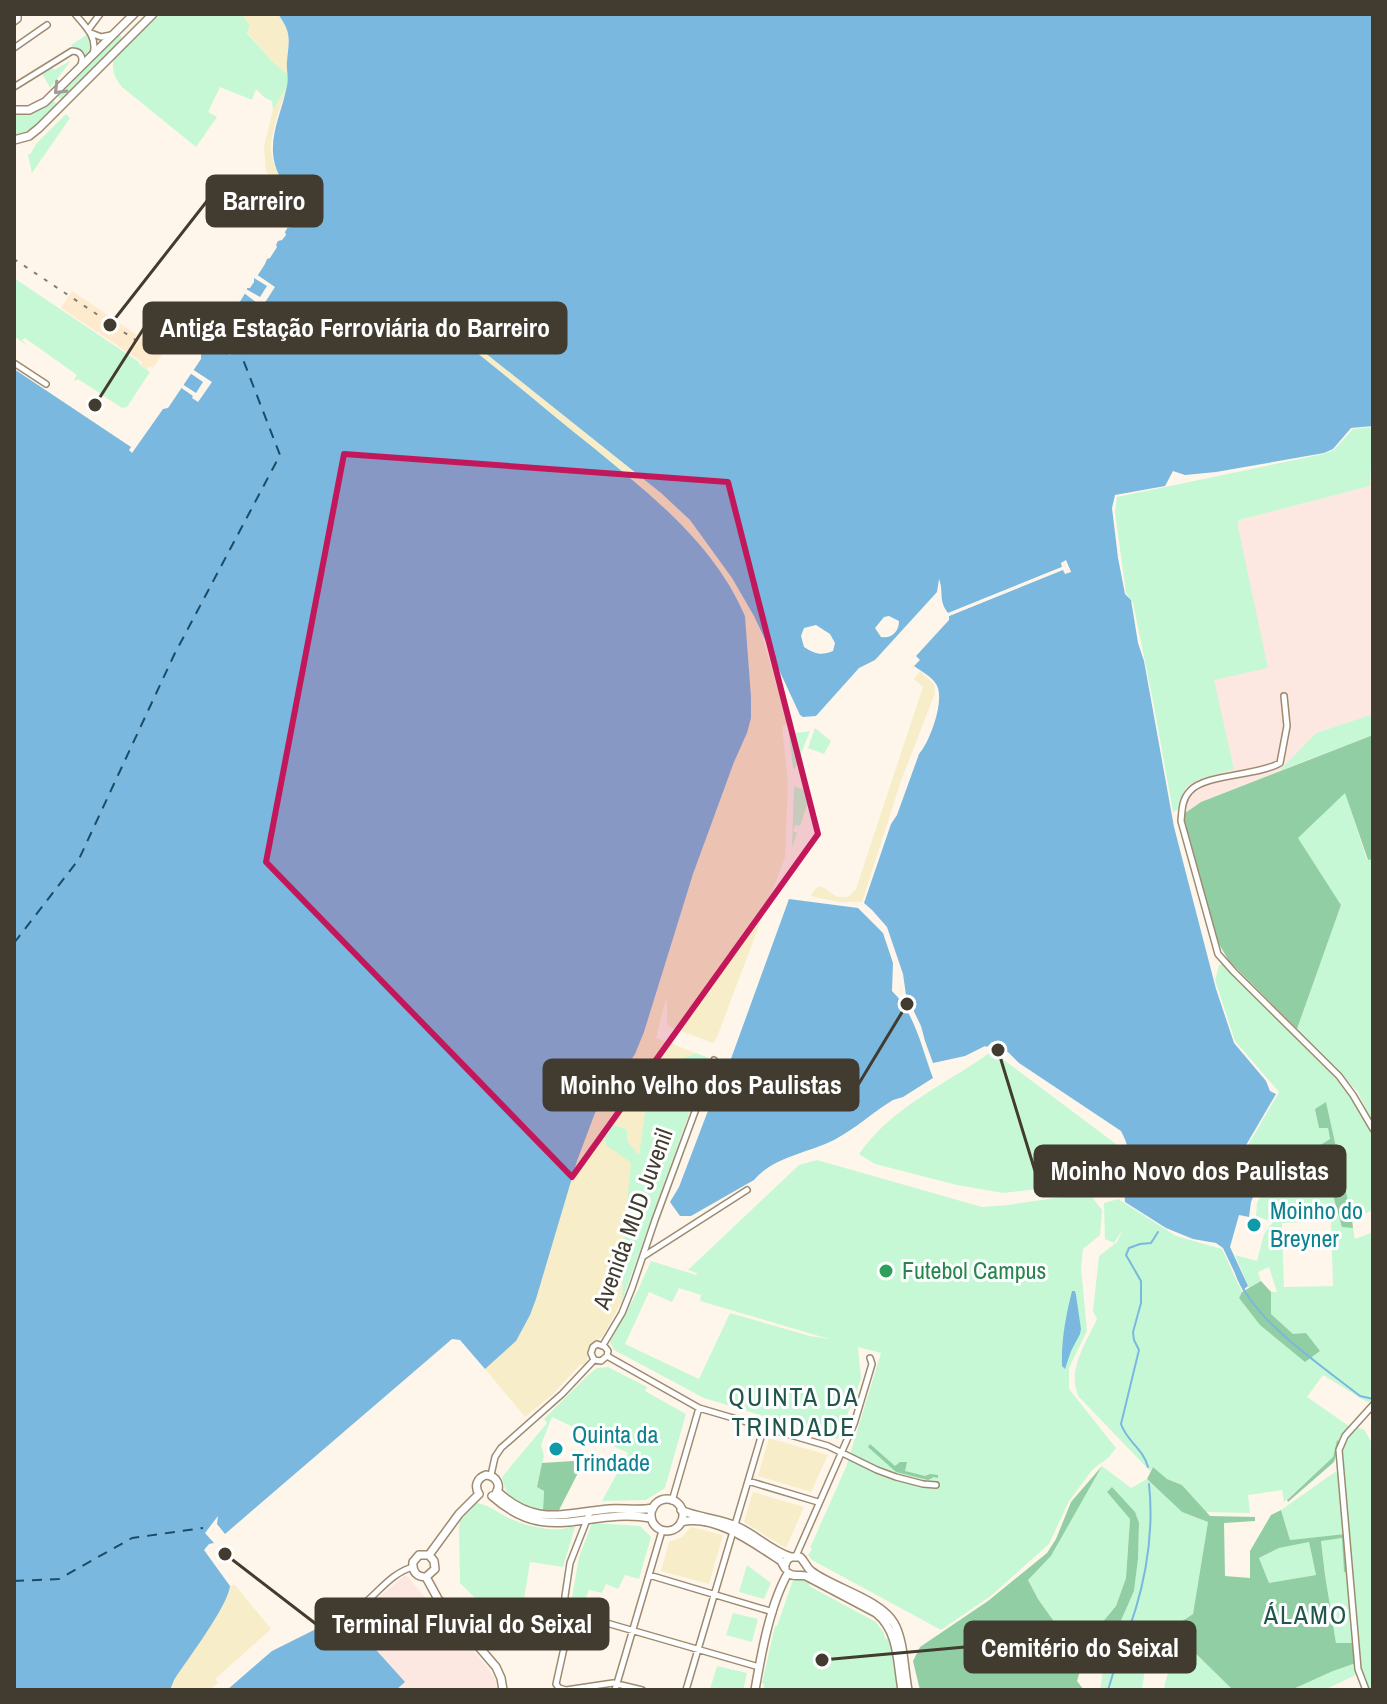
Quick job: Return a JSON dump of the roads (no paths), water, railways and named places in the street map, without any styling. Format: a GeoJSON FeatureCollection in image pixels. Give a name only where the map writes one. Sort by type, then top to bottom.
{"type":"FeatureCollection","features":[{"type":"Feature","properties":{"kind":"main road"},"geometry":{"type":"LineString","coordinates":[[15,109],[29,110],[41,105],[134,14]]}},
{"type":"Feature","properties":{"kind":"main road"},"geometry":{"type":"LineString","coordinates":[[14,140],[29,136],[39,128],[153,14]]}},
{"type":"Feature","properties":{"kind":"main road"},"geometry":{"type":"LineString","coordinates":[[491,1475],[498,1482],[495,1494],[488,1498],[479,1494],[476,1487],[482,1476],[491,1475]]}},
{"type":"Feature","properties":{"kind":"main road"},"geometry":{"type":"LineString","coordinates":[[429,1555],[459,1514],[479,1494]]}},
{"type":"Feature","properties":{"kind":"main road"},"geometry":{"type":"LineString","coordinates":[[495,1494],[514,1513],[550,1524],[617,1516],[651,1518]]}},
{"type":"Feature","properties":{"kind":"main road"},"geometry":{"type":"LineString","coordinates":[[585,1520],[653,1508],[663,1500],[672,1501],[681,1510],[759,1538],[784,1555],[802,1558],[814,1573],[883,1610],[893,1621],[899,1637],[908,1690]]}},
{"type":"Feature","properties":{"kind":"main road"},"geometry":{"type":"LineString","coordinates":[[653,1508],[651,1518],[662,1531],[675,1529],[681,1522],[690,1520],[734,1528],[794,1576],[801,1574],[876,1613],[892,1631],[902,1690]]}},
{"type":"Feature","properties":{"kind":"main road"},"geometry":{"type":"LineString","coordinates":[[681,1510],[681,1522]]}},
{"type":"Feature","properties":{"kind":"main road"},"geometry":{"type":"LineString","coordinates":[[419,1555],[429,1555],[435,1569],[426,1577],[418,1575],[413,1562],[419,1555]]}},
{"type":"Feature","properties":{"kind":"main road"},"geometry":{"type":"LineString","coordinates":[[755,1690],[787,1560],[793,1556]]}},
{"type":"Feature","properties":{"kind":"main road"},"geometry":{"type":"LineString","coordinates":[[801,1574],[806,1565]]}},
{"type":"Feature","properties":{"kind":"main road"},"geometry":{"type":"LineString","coordinates":[[426,1577],[438,1599],[496,1667],[503,1690]]}},
{"type":"Feature","properties":{"kind":"street"},"geometry":{"type":"LineString","coordinates":[[14,22],[18,14]]}},
{"type":"Feature","properties":{"kind":"street"},"geometry":{"type":"LineString","coordinates":[[75,14],[95,43],[92,55]]}},
{"type":"Feature","properties":{"kind":"street"},"geometry":{"type":"LineString","coordinates":[[89,31],[100,14]]}},
{"type":"Feature","properties":{"kind":"street"},"geometry":{"type":"LineString","coordinates":[[14,48],[47,25]]}},
{"type":"Feature","properties":{"kind":"street"},"geometry":{"type":"LineString","coordinates":[[89,31],[101,37],[113,34]]}},
{"type":"Feature","properties":{"kind":"street"},"geometry":{"type":"LineString","coordinates":[[14,87],[72,51],[82,56],[79,68]]}},
{"type":"Feature","properties":{"kind":"street"},"geometry":{"type":"LineString","coordinates":[[14,363],[46,384]]}},
{"type":"Feature","properties":{"kind":"street"},"geometry":{"type":"LineString","coordinates":[[1284,696],[1287,726],[1280,763],[1270,769],[1209,781],[1194,788],[1183,805],[1181,821],[1218,954],[1339,1076],[1373,1129]]}},
{"type":"Feature","properties":{"kind":"street","name":"Avenida MUD Juvenil"},"geometry":{"type":"LineString","coordinates":[[603,1345],[627,1303],[714,1060]]}},
{"type":"Feature","properties":{"kind":"street"},"geometry":{"type":"LineString","coordinates":[[644,1256],[747,1190]]}},
{"type":"Feature","properties":{"kind":"street"},"geometry":{"type":"LineString","coordinates":[[644,1256],[652,1259]]}},
{"type":"Feature","properties":{"kind":"street"},"geometry":{"type":"LineString","coordinates":[[603,1345],[608,1351],[607,1356],[601,1361],[594,1360],[591,1355],[593,1347],[603,1345]]}},
{"type":"Feature","properties":{"kind":"street"},"geometry":{"type":"LineString","coordinates":[[607,1356],[699,1408],[841,1452],[877,1470],[936,1485]]}},
{"type":"Feature","properties":{"kind":"street"},"geometry":{"type":"LineString","coordinates":[[793,1556],[854,1424],[872,1364],[870,1358]]}},
{"type":"Feature","properties":{"kind":"street"},"geometry":{"type":"LineString","coordinates":[[491,1475],[495,1457],[501,1448],[562,1394],[594,1360]]}},
{"type":"Feature","properties":{"kind":"street"},"geometry":{"type":"LineString","coordinates":[[1366,1690],[1358,1669],[1339,1450],[1345,1436],[1373,1405]]}},
{"type":"Feature","properties":{"kind":"street"},"geometry":{"type":"LineString","coordinates":[[672,1501],[699,1408]]}},
{"type":"Feature","properties":{"kind":"street"},"geometry":{"type":"LineString","coordinates":[[686,1690],[764,1427]]}},
{"type":"Feature","properties":{"kind":"street"},"geometry":{"type":"LineString","coordinates":[[748,1481],[818,1502]]}},
{"type":"Feature","properties":{"kind":"street"},"geometry":{"type":"LineString","coordinates":[[585,1520],[570,1563],[565,1641],[557,1686],[566,1690],[616,1686],[642,1690]]}},
{"type":"Feature","properties":{"kind":"street"},"geometry":{"type":"LineString","coordinates":[[616,1686],[662,1531]]}},
{"type":"Feature","properties":{"kind":"street"},"geometry":{"type":"LineString","coordinates":[[334,1618],[348,1616],[398,1573],[413,1567]]}},
{"type":"Feature","properties":{"kind":"street"},"geometry":{"type":"LineString","coordinates":[[649,1575],[773,1612]]}},
{"type":"Feature","properties":{"kind":"street"},"geometry":{"type":"LineString","coordinates":[[565,1611],[759,1667]]}},
{"type":"Feature","properties":{"kind":"water"},"geometry":{"type":"Polygon","coordinates":[[[278,14],[1373,14],[1373,426],[1351,428],[1333,449],[1324,453],[1216,472],[1185,475],[1173,471],[1165,486],[1115,495],[1112,508],[1118,558],[1144,661],[1174,827],[1216,989],[1234,1043],[1266,1081],[1270,1091],[1276,1094],[1242,1152],[1259,1182],[1249,1217],[1239,1215],[1230,1247],[1248,1286],[1243,1290],[1223,1248],[1216,1243],[1193,1239],[1166,1228],[1125,1202],[1129,1152],[1121,1131],[992,1042],[965,1056],[933,1063],[921,1026],[906,995],[903,974],[887,927],[864,903],[891,824],[937,713],[938,688],[931,678],[914,666],[920,660],[916,656],[949,620],[949,616],[1063,569],[1071,572],[1066,561],[1062,567],[948,613],[943,604],[939,579],[937,592],[875,660],[859,668],[816,716],[803,717],[754,616],[732,578],[690,520],[661,493],[479,348],[476,352],[638,485],[680,524],[717,567],[745,616],[751,718],[693,874],[644,1032],[635,1054],[595,1113],[577,1161],[536,1299],[516,1341],[485,1369],[460,1340],[452,1339],[225,1534],[217,1524],[218,1516],[205,1533],[214,1543],[204,1550],[230,1586],[228,1595],[170,1690],[14,1690],[14,369],[131,447],[129,450],[132,453],[163,409],[168,408],[201,359],[201,353],[206,352],[214,341],[230,354],[243,335],[225,323],[233,306],[238,305],[305,205],[282,181],[273,154],[275,131],[288,83],[288,37],[286,26],[278,14]],[[884,617],[875,628],[881,637],[891,636],[898,628],[899,621],[884,617]],[[816,625],[804,628],[801,636],[804,647],[818,654],[833,651],[835,643],[830,634],[816,625]]]}},
{"type":"Feature","properties":{"kind":"water"},"geometry":{"type":"Polygon","coordinates":[[[789,899],[858,908],[883,933],[893,963],[892,991],[907,1010],[933,1078],[893,1100],[834,1140],[771,1166],[754,1180],[691,1216],[680,1216],[670,1202],[679,1187],[720,1079],[728,1067],[789,899]]]}},
{"type":"Feature","properties":{"kind":"water"},"geometry":{"type":"Polygon","coordinates":[[[1072,1291],[1076,1295],[1081,1329],[1065,1369],[1062,1366],[1063,1337],[1072,1291]]]}},
{"type":"Feature","properties":{"kind":"water"},"geometry":{"type":"Polygon","coordinates":[[[352,1623],[405,1682],[396,1690],[227,1690],[272,1651],[322,1626],[352,1623]]]}},
{"type":"Feature","properties":{"kind":"waterway"},"geometry":{"type":"LineString","coordinates":[[1114,1180],[1127,1188]]}},
{"type":"Feature","properties":{"kind":"waterway"},"geometry":{"type":"LineString","coordinates":[[1148,1467],[1121,1424],[1139,1350],[1133,1332],[1141,1303],[1141,1281],[1126,1255],[1129,1248],[1151,1243],[1158,1232]]}},
{"type":"Feature","properties":{"kind":"waterway"},"geometry":{"type":"LineString","coordinates":[[1236,1273],[1256,1307],[1289,1340],[1360,1396],[1373,1399]]}},
{"type":"Feature","properties":{"kind":"waterway"},"geometry":{"type":"LineString","coordinates":[[1121,1649],[1136,1609],[1146,1568],[1150,1526],[1149,1484]]}},
{"type":"Feature","properties":{"kind":"waterway"},"geometry":{"type":"LineString","coordinates":[[1108,1690],[1119,1654]]}},
{"type":"Feature","properties":{"kind":"railway"},"geometry":{"type":"LineString","coordinates":[[14,259],[146,347]]}},
{"type":"Feature","properties":{"kind":"place","name":"Barreiro"},"geometry":{"type":"Point","coordinates":[110,325]}},
{"type":"Feature","properties":{"kind":"place","name":"Antiga Estação Ferroviária do Barreiro"},"geometry":{"type":"Point","coordinates":[95,405]}},
{"type":"Feature","properties":{"kind":"place","name":"Moinho Velho dos Paulistas"},"geometry":{"type":"Point","coordinates":[907,1004]}},
{"type":"Feature","properties":{"kind":"place","name":"Moinho Novo dos Paulistas"},"geometry":{"type":"Point","coordinates":[998,1050]}},
{"type":"Feature","properties":{"kind":"place","name":"Moinho do Breyner"},"geometry":{"type":"Point","coordinates":[1254,1225]}},
{"type":"Feature","properties":{"kind":"place","name":"Futebol Campus"},"geometry":{"type":"Point","coordinates":[886,1271]}},
{"type":"Feature","properties":{"kind":"place","name":"Quinta da Trindade"},"geometry":{"type":"Point","coordinates":[556,1449]}},
{"type":"Feature","properties":{"kind":"place","name":"Terminal Fluvial do Seixal"},"geometry":{"type":"Point","coordinates":[225,1554]}},
{"type":"Feature","properties":{"kind":"place","name":"Cemitério do Seixal"},"geometry":{"type":"Point","coordinates":[822,1660]}},
{"type":"Feature","properties":{"kind":"district","name":"QUINTA DA TRINDADE"},"geometry":{"type":"Point","coordinates":[794,1412]}},
{"type":"Feature","properties":{"kind":"district","name":"ÁLAMO"},"geometry":{"type":"Point","coordinates":[1306,1615]}}]}
